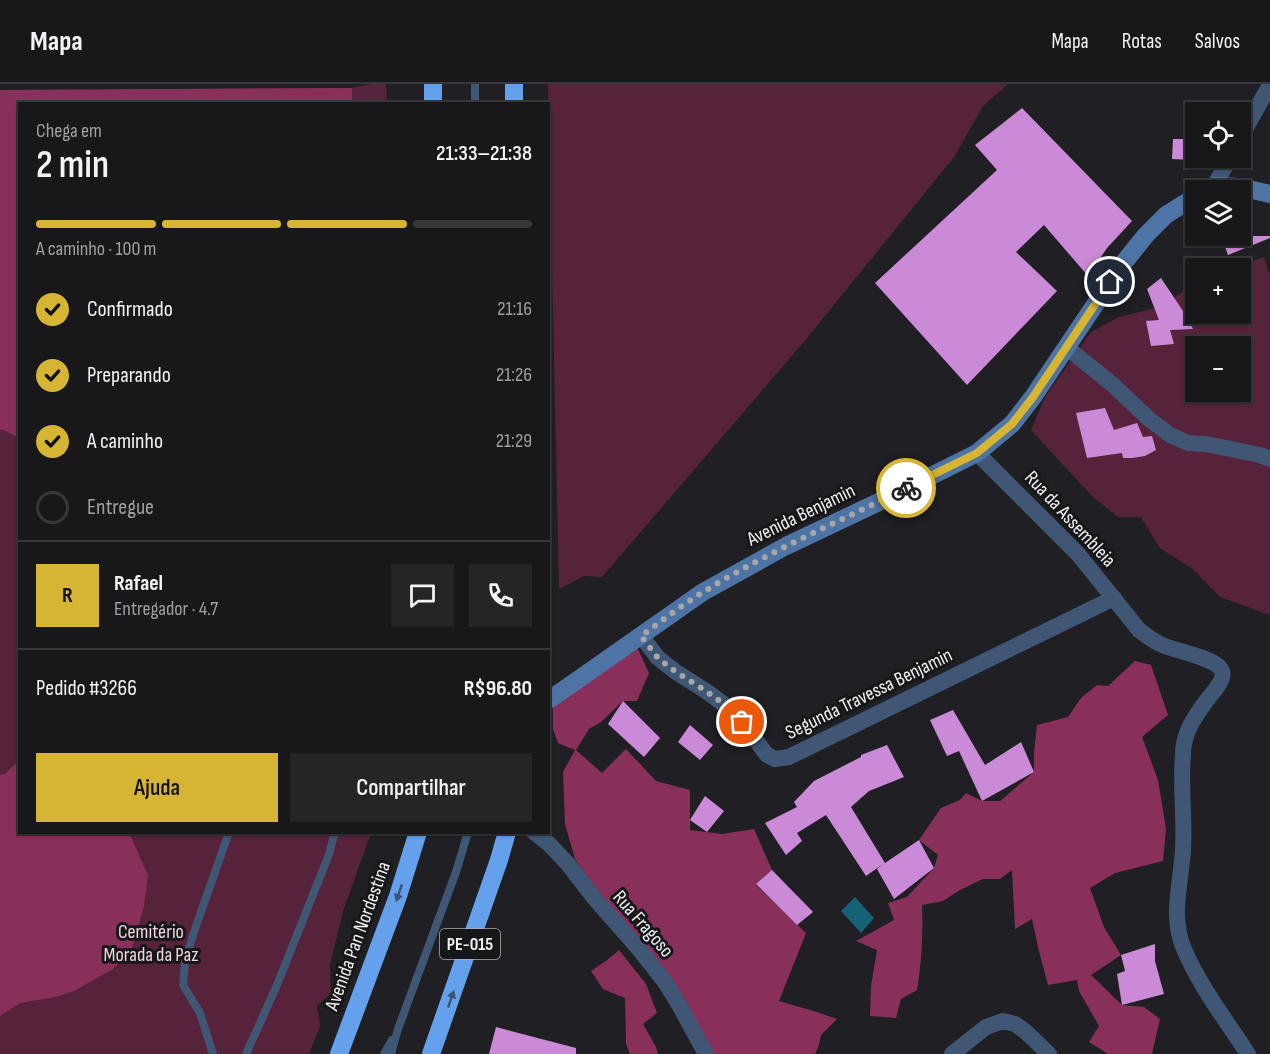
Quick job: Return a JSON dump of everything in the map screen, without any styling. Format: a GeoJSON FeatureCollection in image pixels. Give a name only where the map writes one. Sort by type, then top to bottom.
{"type":"FeatureCollection","features":[{"type":"Feature","properties":{"kind":"highway"},"geometry":{"type":"LineString","coordinates":[[433,84],[433,102]]}},
{"type":"Feature","properties":{"kind":"highway"},"geometry":{"type":"LineString","coordinates":[[514,84],[514,102]]}},
{"type":"Feature","properties":{"kind":"highway","name":"Avenida Pan Nordestina"},"geometry":{"type":"LineString","coordinates":[[339,1054],[398,896],[417,834]]}},
{"type":"Feature","properties":{"kind":"highway","name":"PE-015"},"geometry":{"type":"LineString","coordinates":[[431,1054],[506,834]]}},
{"type":"Feature","properties":{"kind":"street"},"geometry":{"type":"LineString","coordinates":[[1251,119],[1270,85]]}},
{"type":"Feature","properties":{"kind":"street"},"geometry":{"type":"LineString","coordinates":[[1251,190],[1270,194]]}},
{"type":"Feature","properties":{"kind":"street","name":"Avenida Benjamin"},"geometry":{"type":"LineString","coordinates":[[550,699],[703,592],[742,569],[977,453],[1012,424],[1033,397],[1121,266],[1146,235],[1166,215],[1185,203]]}},
{"type":"Feature","properties":{"kind":"street"},"geometry":{"type":"LineString","coordinates":[[1066,347],[1170,435],[1188,442],[1260,455],[1270,459]]}},
{"type":"Feature","properties":{"kind":"street","name":"Rua da Assembleia"},"geometry":{"type":"LineString","coordinates":[[977,453],[1078,554],[1139,630],[1164,645],[1212,662],[1222,673],[1218,686],[1204,703],[1189,728],[1183,752],[1183,849],[1177,920],[1183,948],[1204,988],[1248,1054]]}},
{"type":"Feature","properties":{"kind":"street","name":"Segunda Travessa Benjamin"},"geometry":{"type":"LineString","coordinates":[[641,636],[658,658],[729,708],[767,755],[775,759],[789,757],[1114,598]]}},
{"type":"Feature","properties":{"kind":"street","name":"Rua Fragoso"},"geometry":{"type":"LineString","coordinates":[[536,834],[568,864],[665,982],[706,1054]]}},
{"type":"Feature","properties":{"kind":"street"},"geometry":{"type":"LineString","coordinates":[[952,1054],[986,1027],[1003,1021],[1015,1024],[1049,1054]]}},
{"type":"Feature","properties":{"kind":"lane"},"geometry":{"type":"LineString","coordinates":[[475,84],[475,102]]}},
{"type":"Feature","properties":{"kind":"lane"},"geometry":{"type":"LineString","coordinates":[[213,1054],[200,1013],[183,985],[185,961],[228,834]]}},
{"type":"Feature","properties":{"kind":"lane"},"geometry":{"type":"LineString","coordinates":[[246,1054],[277,986],[328,857],[334,834]]}},
{"type":"Feature","properties":{"kind":"lane"},"geometry":{"type":"LineString","coordinates":[[391,1054],[467,834]]}},
{"type":"Feature","properties":{"kind":"lane"},"geometry":{"type":"LineString","coordinates":[[384,1054],[398,1029]]}},
{"type":"Feature","properties":{"kind":"green space","name":"Cemitério Morada da Paz"},"geometry":{"type":"Polygon","coordinates":[[[386,84],[387,102],[18,102],[18,834],[371,834],[343,911],[330,965],[331,993],[317,1006],[320,1026],[309,1054],[0,1054],[0,90],[351,88],[386,84]]]}},
{"type":"Feature","properties":{"kind":"green space"},"geometry":{"type":"Polygon","coordinates":[[[548,84],[1008,84],[983,106],[954,157],[807,338],[602,577],[584,576],[559,589],[550,102],[548,84]]]}},
{"type":"Feature","properties":{"kind":"green space"},"geometry":{"type":"Polygon","coordinates":[[[1264,257],[1270,274],[1270,615],[1220,597],[1193,569],[1160,548],[1141,517],[1118,517],[1092,496],[1031,430],[1045,397],[1091,332],[1119,317],[1159,307],[1185,290],[1185,324],[1251,324],[1251,261],[1264,257]]]}},
{"type":"Feature","properties":{"kind":"shaded area"},"geometry":{"type":"Polygon","coordinates":[[[352,88],[352,102],[18,102],[18,437],[0,430],[0,90],[352,88]]]}},
{"type":"Feature","properties":{"kind":"shaded area"},"geometry":{"type":"Polygon","coordinates":[[[637,647],[649,673],[637,701],[623,701],[601,722],[589,729],[576,750],[602,773],[626,749],[656,781],[690,790],[690,830],[722,834],[754,829],[772,870],[756,885],[806,933],[779,1001],[837,1019],[821,1035],[815,1054],[712,1054],[575,859],[565,824],[563,772],[575,750],[558,743],[553,729],[553,708],[637,647]]]}},
{"type":"Feature","properties":{"kind":"shaded area"},"geometry":{"type":"Polygon","coordinates":[[[1135,661],[1151,665],[1168,715],[1142,737],[1158,780],[1166,829],[1163,861],[1115,873],[1090,888],[1104,927],[1121,955],[1091,975],[1122,1005],[1144,1007],[1160,1019],[1152,1054],[1108,1054],[1089,1042],[1099,1026],[1079,991],[1077,980],[1048,985],[1032,919],[1015,929],[1012,870],[1000,879],[983,879],[943,901],[922,905],[922,948],[917,990],[901,999],[896,1018],[870,1016],[871,986],[877,950],[856,941],[894,920],[888,903],[907,897],[934,868],[938,855],[919,840],[941,808],[960,800],[966,793],[982,801],[1000,801],[1034,772],[1037,725],[1068,717],[1081,698],[1097,685],[1108,686],[1135,661]]]}},
{"type":"Feature","properties":{"kind":"shaded area"},"geometry":{"type":"Polygon","coordinates":[[[18,761],[18,834],[129,834],[148,875],[144,906],[132,948],[113,969],[74,991],[20,1003],[0,1016],[0,775],[5,774],[18,761]]]}},
{"type":"Feature","properties":{"kind":"shaded area"},"geometry":{"type":"Polygon","coordinates":[[[619,950],[646,984],[657,1013],[643,1024],[658,1054],[630,1054],[626,1044],[625,998],[603,989],[591,971],[619,950]]]}},
{"type":"Feature","properties":{"kind":"water"},"geometry":{"type":"Polygon","coordinates":[[[855,897],[874,918],[861,933],[841,911],[855,897]]]}},
{"type":"Feature","properties":{"kind":"building"},"geometry":{"type":"Polygon","coordinates":[[[1022,108],[1132,221],[1107,248],[1088,276],[1044,225],[1016,252],[1057,291],[967,385],[875,283],[997,170],[975,145],[1022,108]]]}},
{"type":"Feature","properties":{"kind":"building"},"geometry":{"type":"Polygon","coordinates":[[[1173,139],[1185,139],[1185,160],[1172,159],[1173,139]]]}},
{"type":"Feature","properties":{"kind":"building"},"geometry":{"type":"Polygon","coordinates":[[[1251,236],[1270,236],[1251,246],[1251,236]]]}},
{"type":"Feature","properties":{"kind":"building"},"geometry":{"type":"Polygon","coordinates":[[[1225,246],[1250,246],[1228,255],[1225,246]]]}},
{"type":"Feature","properties":{"kind":"building"},"geometry":{"type":"Polygon","coordinates":[[[1161,278],[1185,314],[1185,324],[1190,324],[1193,329],[1170,330],[1174,344],[1151,346],[1146,321],[1159,320],[1147,289],[1161,278]]]}},
{"type":"Feature","properties":{"kind":"building"},"geometry":{"type":"Polygon","coordinates":[[[1105,408],[1114,430],[1137,423],[1143,437],[1152,436],[1156,450],[1145,456],[1132,458],[1123,458],[1122,453],[1087,458],[1076,413],[1105,408]]]}},
{"type":"Feature","properties":{"kind":"building"},"geometry":{"type":"Polygon","coordinates":[[[623,701],[660,738],[644,757],[608,724],[623,701]]]}},
{"type":"Feature","properties":{"kind":"building"},"geometry":{"type":"Polygon","coordinates":[[[953,710],[985,765],[1021,742],[1034,772],[982,801],[959,751],[947,756],[930,720],[953,710]]]}},
{"type":"Feature","properties":{"kind":"building"},"geometry":{"type":"Polygon","coordinates":[[[690,725],[713,745],[700,760],[678,742],[690,725]]]}},
{"type":"Feature","properties":{"kind":"building"},"geometry":{"type":"Polygon","coordinates":[[[887,745],[904,777],[869,791],[851,807],[885,863],[919,840],[934,868],[894,899],[877,869],[883,864],[866,876],[826,815],[797,833],[802,841],[786,855],[765,823],[797,807],[794,802],[814,781],[861,755],[887,745]]]}},
{"type":"Feature","properties":{"kind":"building"},"geometry":{"type":"Polygon","coordinates":[[[705,796],[724,811],[707,832],[690,820],[705,796]]]}},
{"type":"Feature","properties":{"kind":"building"},"geometry":{"type":"Polygon","coordinates":[[[772,870],[813,912],[797,925],[756,884],[772,870]]]}},
{"type":"Feature","properties":{"kind":"building"},"geometry":{"type":"Polygon","coordinates":[[[1155,944],[1155,961],[1164,994],[1122,1005],[1117,974],[1125,971],[1121,955],[1155,944]]]}},
{"type":"Feature","properties":{"kind":"building"},"geometry":{"type":"Polygon","coordinates":[[[496,1027],[576,1048],[576,1054],[489,1054],[496,1027]]]}},
{"type":"Feature","properties":{"kind":"way so far"},"geometry":{"type":"LineString","coordinates":[[742,722],[729,708],[658,658],[641,636],[703,592],[742,569],[906,488]]}},
{"type":"Feature","properties":{"kind":"route"},"geometry":{"type":"LineString","coordinates":[[906,488],[977,453],[1012,424],[1033,397],[1110,282]]}}]}
